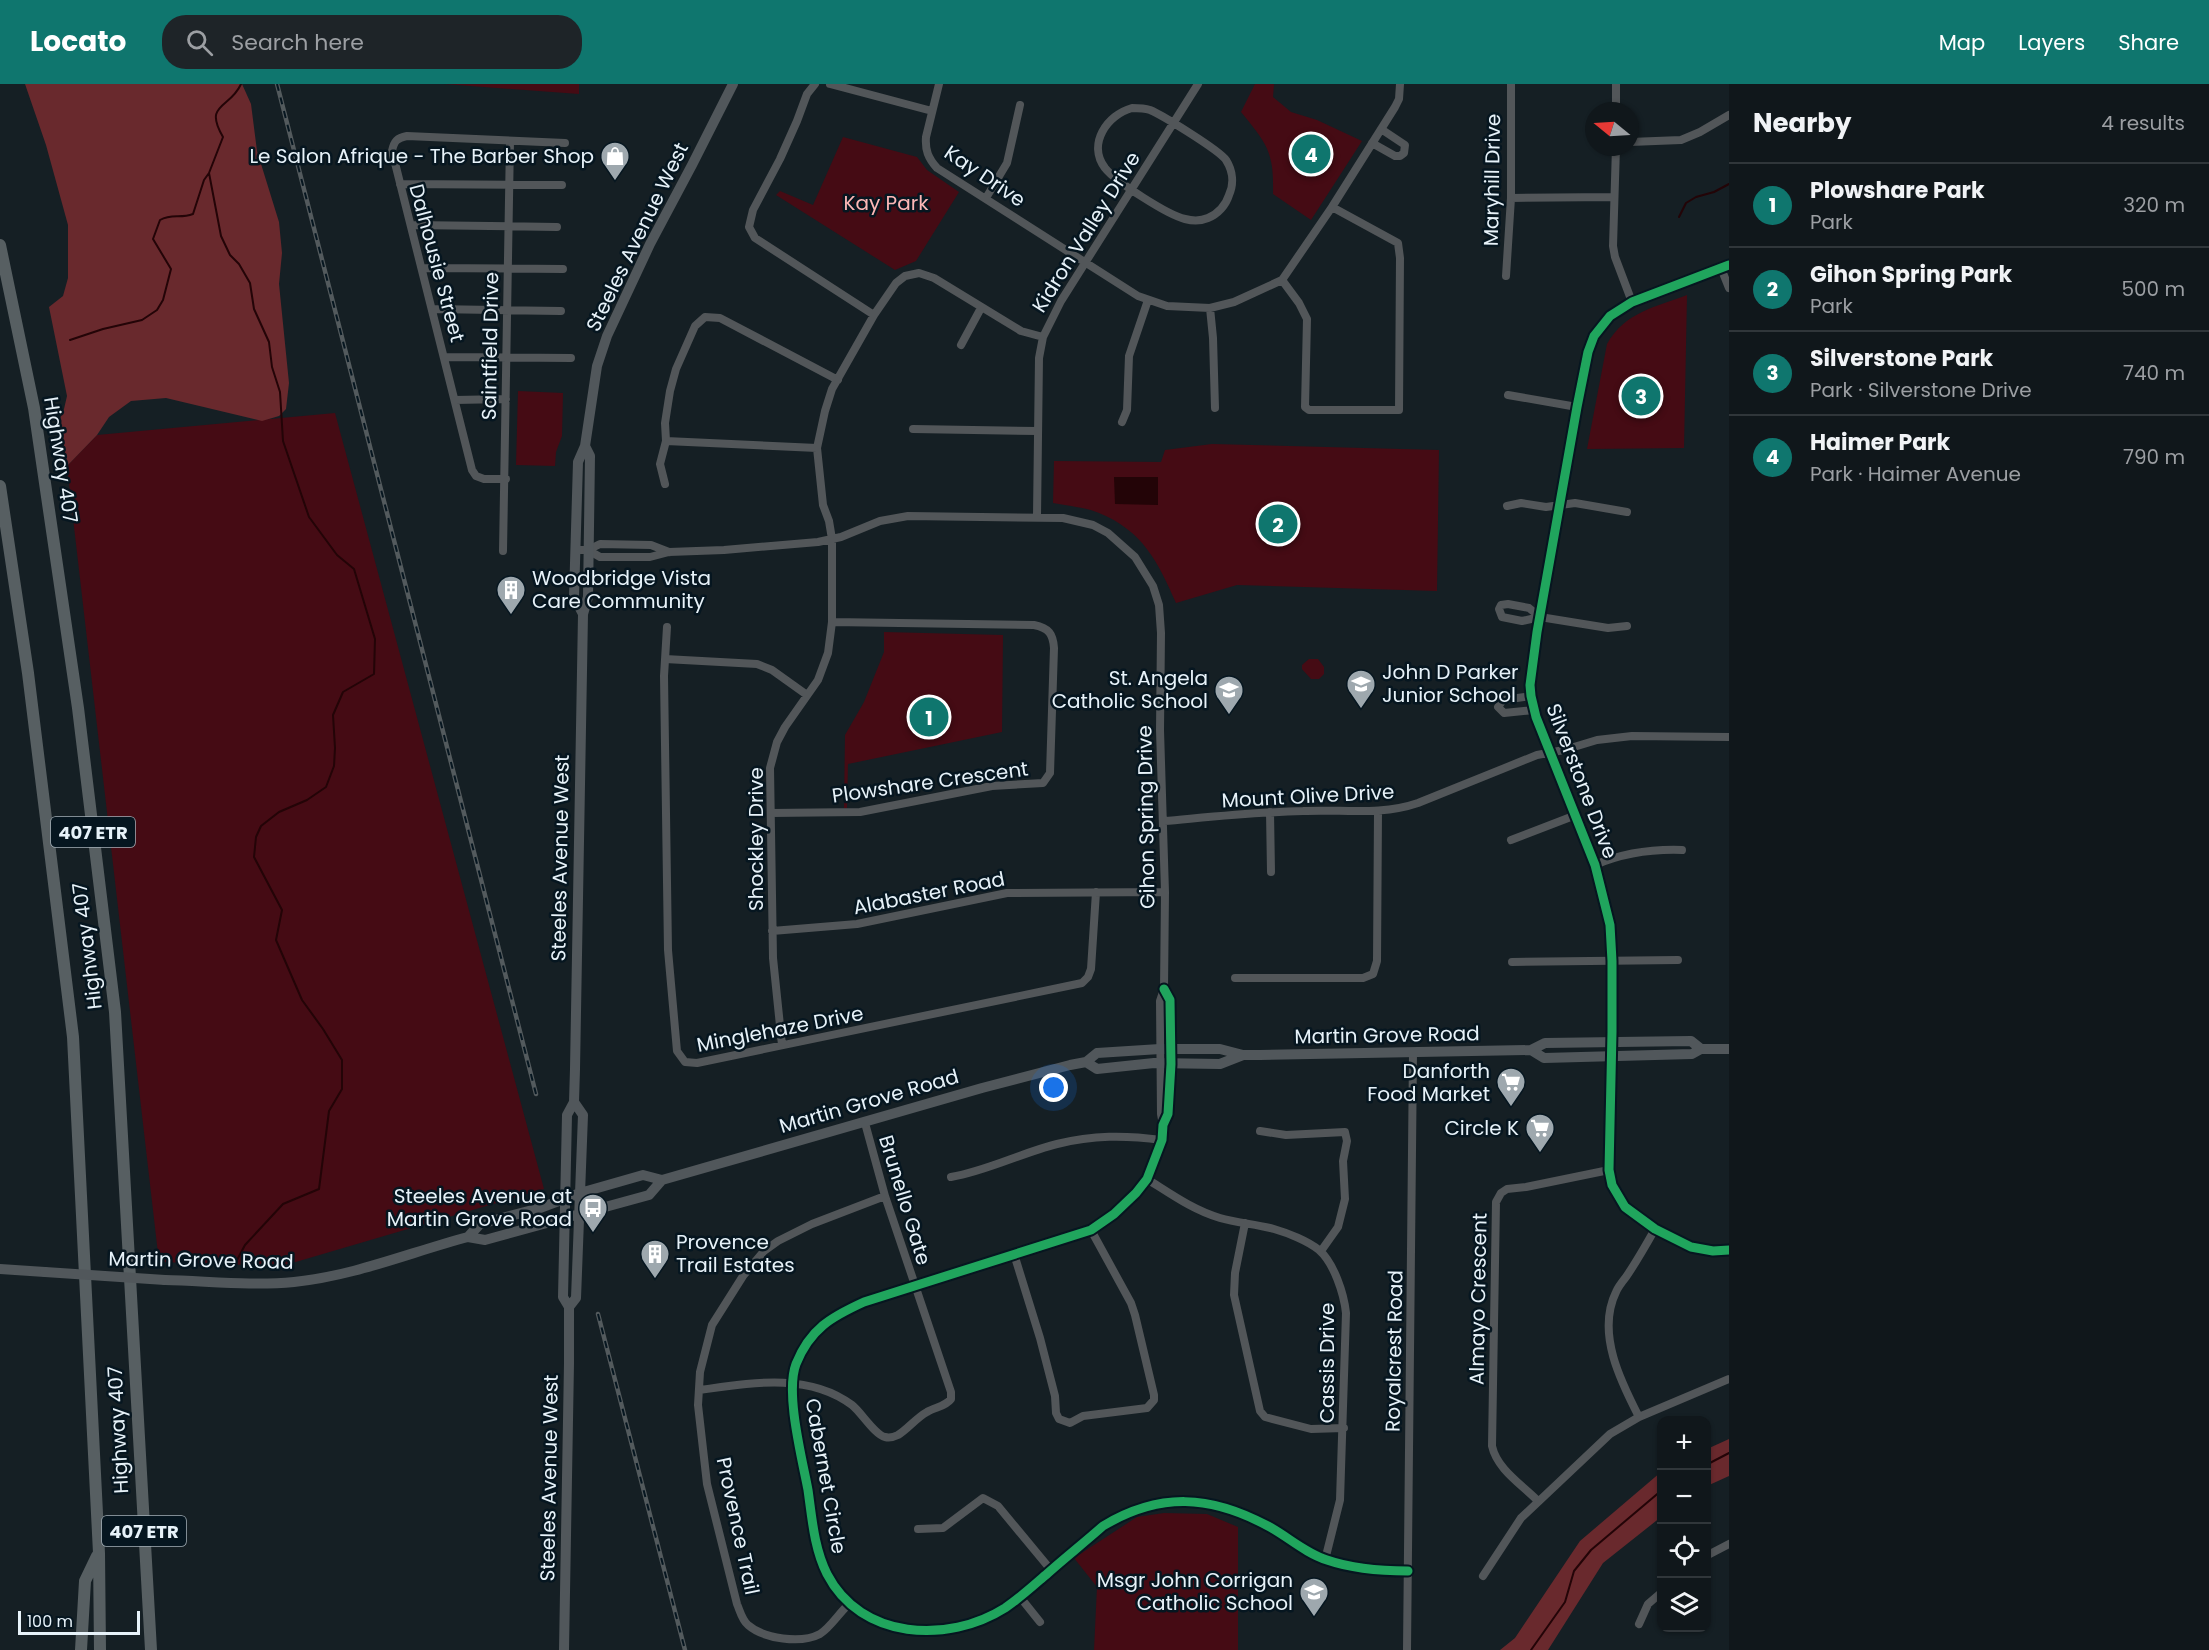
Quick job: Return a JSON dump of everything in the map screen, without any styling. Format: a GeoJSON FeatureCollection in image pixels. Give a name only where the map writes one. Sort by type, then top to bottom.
{"type":"FeatureCollection","features":[{"type":"Feature","properties":{"kind":"highway","name":"Highway 407"},"geometry":{"type":"LineString","coordinates":[[0,245],[34,408],[78,708],[115,1012],[151,1650]]}},
{"type":"Feature","properties":{"kind":"highway","name":"Highway 407"},"geometry":{"type":"LineString","coordinates":[[0,486],[28,673],[73,1037],[99,1552],[100,1650]]}},
{"type":"Feature","properties":{"kind":"highway"},"geometry":{"type":"LineString","coordinates":[[81,1650],[85,1581],[99,1552]]}},
{"type":"Feature","properties":{"kind":"main road","name":"Steeles Avenue West"},"geometry":{"type":"LineString","coordinates":[[583,614],[574,597],[578,462],[585,446],[597,366],[607,336],[650,244],[733,84]]}},
{"type":"Feature","properties":{"kind":"main road","name":"Steeles Avenue West"},"geometry":{"type":"LineString","coordinates":[[564,1650],[569,1307],[563,1297],[564,1198],[567,1115],[574,1102],[583,614],[588,597],[590,456],[585,446]]}},
{"type":"Feature","properties":{"kind":"main road","name":"Martin Grove Road"},"geometry":{"type":"LineString","coordinates":[[0,1269],[165,1280],[238,1283],[295,1282],[374,1265],[468,1237],[485,1240],[650,1195],[662,1180],[1002,1082],[1086,1062],[1097,1053],[1166,1049],[1220,1049],[1243,1055],[1532,1050],[1545,1042],[1691,1041],[1701,1049]]}},
{"type":"Feature","properties":{"kind":"main road","name":"Martin Grove Road"},"geometry":{"type":"LineString","coordinates":[[1532,1050],[1544,1058],[1692,1054],[1701,1049],[1729,1048]]}},
{"type":"Feature","properties":{"kind":"main road","name":"Martin Grove Road"},"geometry":{"type":"LineString","coordinates":[[1086,1062],[1097,1069],[1166,1063],[1220,1064],[1243,1055]]}},
{"type":"Feature","properties":{"kind":"main road","name":"Steeles Avenue West"},"geometry":{"type":"LineString","coordinates":[[569,1307],[576,1298],[583,1115],[574,1102]]}},
{"type":"Feature","properties":{"kind":"main road","name":"Martin Grove Road"},"geometry":{"type":"LineString","coordinates":[[468,1237],[480,1224],[540,1208],[564,1198],[644,1174],[662,1180]]}},
{"type":"Feature","properties":{"kind":"street"},"geometry":{"type":"LineString","coordinates":[[815,84],[807,94],[780,159],[753,210],[748,227],[755,238],[874,315]]}},
{"type":"Feature","properties":{"kind":"street"},"geometry":{"type":"LineString","coordinates":[[830,84],[932,111]]}},
{"type":"Feature","properties":{"kind":"street","name":"Kay Drive"},"geometry":{"type":"LineString","coordinates":[[939,84],[926,137],[927,154],[937,168],[1085,263],[1148,300],[1183,308],[1210,308],[1234,302],[1282,280]]}},
{"type":"Feature","properties":{"kind":"street","name":"Kidron Valley Drive"},"geometry":{"type":"LineString","coordinates":[[1037,516],[1039,358],[1043,337],[1050,319],[1198,84]]}},
{"type":"Feature","properties":{"kind":"street"},"geometry":{"type":"LineString","coordinates":[[1332,207],[1398,243],[1400,258],[1399,410],[1309,410],[1305,407],[1307,319],[1299,303],[1282,280],[1381,129],[1399,99],[1400,84]]}},
{"type":"Feature","properties":{"kind":"street","name":"Maryhill Drive"},"geometry":{"type":"LineString","coordinates":[[1506,276],[1511,198],[1510,84]]}},
{"type":"Feature","properties":{"kind":"street"},"geometry":{"type":"LineString","coordinates":[[1616,84],[1616,102]]}},
{"type":"Feature","properties":{"kind":"street"},"geometry":{"type":"LineString","coordinates":[[986,198],[1007,163],[1020,105]]}},
{"type":"Feature","properties":{"kind":"street"},"geometry":{"type":"LineString","coordinates":[[1132,108],[1149,110],[1173,124],[1214,149],[1225,159],[1232,179],[1231,192],[1225,204],[1206,219],[1192,220],[1177,217],[1113,177],[1101,162],[1099,141],[1104,127],[1115,115],[1132,108]]}},
{"type":"Feature","properties":{"kind":"street"},"geometry":{"type":"LineString","coordinates":[[1639,142],[1681,140],[1729,115]]}},
{"type":"Feature","properties":{"kind":"street"},"geometry":{"type":"LineString","coordinates":[[1372,143],[1395,156],[1404,153],[1405,145],[1381,129]]}},
{"type":"Feature","properties":{"kind":"street","name":"Dalhousie Street"},"geometry":{"type":"LineString","coordinates":[[506,479],[484,479],[476,476],[472,470],[392,151],[398,138],[407,136],[510,141]]}},
{"type":"Feature","properties":{"kind":"street"},"geometry":{"type":"LineString","coordinates":[[510,141],[565,142]]}},
{"type":"Feature","properties":{"kind":"street","name":"Saintfield Drive"},"geometry":{"type":"LineString","coordinates":[[503,551],[510,141]]}},
{"type":"Feature","properties":{"kind":"street"},"geometry":{"type":"LineString","coordinates":[[1616,156],[1615,256],[1632,302]]}},
{"type":"Feature","properties":{"kind":"street"},"geometry":{"type":"LineString","coordinates":[[400,184],[562,185]]}},
{"type":"Feature","properties":{"kind":"street"},"geometry":{"type":"LineString","coordinates":[[1511,198],[1614,197]]}},
{"type":"Feature","properties":{"kind":"street"},"geometry":{"type":"LineString","coordinates":[[411,225],[557,227]]}},
{"type":"Feature","properties":{"kind":"street"},"geometry":{"type":"LineString","coordinates":[[1725,267],[1729,288]]}},
{"type":"Feature","properties":{"kind":"street","name":"Silverstone Drive"},"geometry":{"type":"LineString","coordinates":[[1725,267],[1632,302],[1610,316],[1594,336],[1588,352],[1577,407],[1540,617],[1531,674],[1531,696],[1534,710],[1595,865],[1606,904],[1612,961],[1609,1170],[1612,1185],[1625,1207],[1656,1229],[1691,1247],[1713,1251],[1729,1250]]}},
{"type":"Feature","properties":{"kind":"street"},"geometry":{"type":"LineString","coordinates":[[423,268],[563,270]]}},
{"type":"Feature","properties":{"kind":"street","name":"Shockley Drive"},"geometry":{"type":"LineString","coordinates":[[782,1045],[773,958],[770,784],[772,758],[785,727],[824,667],[828,653],[832,622],[832,539],[822,496],[817,448],[825,411],[832,389],[874,315],[896,283],[905,276],[919,273],[934,278],[981,308]]}},
{"type":"Feature","properties":{"kind":"street"},"geometry":{"type":"LineString","coordinates":[[1122,422],[1127,410],[1129,356],[1148,300]]}},
{"type":"Feature","properties":{"kind":"street"},"geometry":{"type":"LineString","coordinates":[[961,345],[981,308],[1021,331],[1043,337]]}},
{"type":"Feature","properties":{"kind":"street"},"geometry":{"type":"LineString","coordinates":[[1210,308],[1215,408]]}},
{"type":"Feature","properties":{"kind":"street"},"geometry":{"type":"LineString","coordinates":[[433,309],[561,311]]}},
{"type":"Feature","properties":{"kind":"street"},"geometry":{"type":"LineString","coordinates":[[665,484],[660,464],[666,441],[665,423],[670,391],[676,369],[695,326],[705,317],[720,318],[838,380]]}},
{"type":"Feature","properties":{"kind":"street"},"geometry":{"type":"LineString","coordinates":[[445,357],[571,358]]}},
{"type":"Feature","properties":{"kind":"street"},"geometry":{"type":"LineString","coordinates":[[1508,395],[1577,407]]}},
{"type":"Feature","properties":{"kind":"street"},"geometry":{"type":"LineString","coordinates":[[455,400],[506,399]]}},
{"type":"Feature","properties":{"kind":"street"},"geometry":{"type":"LineString","coordinates":[[912,429],[1037,431]]}},
{"type":"Feature","properties":{"kind":"street"},"geometry":{"type":"LineString","coordinates":[[666,441],[817,448]]}},
{"type":"Feature","properties":{"kind":"street"},"geometry":{"type":"LineString","coordinates":[[1507,506],[1521,503],[1543,507],[1578,504],[1627,512]]}},
{"type":"Feature","properties":{"kind":"street","name":"Gihon Spring Drive"},"geometry":{"type":"LineString","coordinates":[[588,550],[600,557],[650,557],[669,552],[724,550],[832,539],[894,517],[1037,516],[1077,520],[1107,533],[1135,557],[1153,586],[1159,605],[1161,633],[1160,730],[1164,821],[1164,989],[1170,1000],[1166,1063]]}},
{"type":"Feature","properties":{"kind":"street","name":"Gihon Spring Drive"},"geometry":{"type":"LineString","coordinates":[[576,550],[588,550],[600,544],[651,545],[669,552]]}},
{"type":"Feature","properties":{"kind":"street"},"geometry":{"type":"LineString","coordinates":[[1540,617],[1608,628],[1627,626]]}},
{"type":"Feature","properties":{"kind":"street","name":"Plowshare Crescent"},"geometry":{"type":"LineString","coordinates":[[771,813],[860,812],[992,786],[1042,783],[1050,773],[1054,648],[1052,635],[1048,630],[1034,625],[832,622]]}},
{"type":"Feature","properties":{"kind":"street","name":"Minglehaze Drive"},"geometry":{"type":"LineString","coordinates":[[667,627],[665,659],[668,950],[677,1051],[680,1058],[691,1064],[887,1025],[1082,982],[1088,977],[1091,969],[1096,892]]}},
{"type":"Feature","properties":{"kind":"street"},"geometry":{"type":"LineString","coordinates":[[665,659],[757,664],[772,670],[807,695]]}},
{"type":"Feature","properties":{"kind":"street"},"geometry":{"type":"LineString","coordinates":[[1531,696],[1503,700],[1498,707],[1504,713],[1534,710]]}},
{"type":"Feature","properties":{"kind":"street","name":"Mount Olive Drive"},"geometry":{"type":"LineString","coordinates":[[1164,821],[1305,810],[1378,812],[1404,808],[1418,803],[1537,755],[1612,738],[1729,737]]}},
{"type":"Feature","properties":{"kind":"street"},"geometry":{"type":"LineString","coordinates":[[1270,812],[1271,872]]}},
{"type":"Feature","properties":{"kind":"street"},"geometry":{"type":"LineString","coordinates":[[1235,978],[1363,978],[1373,974],[1377,961],[1378,812]]}},
{"type":"Feature","properties":{"kind":"street"},"geometry":{"type":"LineString","coordinates":[[1511,840],[1576,815]]}},
{"type":"Feature","properties":{"kind":"street"},"geometry":{"type":"LineString","coordinates":[[1595,865],[1623,855],[1682,850]]}},
{"type":"Feature","properties":{"kind":"street","name":"Alabaster Road"},"geometry":{"type":"LineString","coordinates":[[772,931],[857,924],[1007,892],[1165,892]]}},
{"type":"Feature","properties":{"kind":"street"},"geometry":{"type":"LineString","coordinates":[[1512,962],[1678,960]]}},
{"type":"Feature","properties":{"kind":"street","name":"Royalcrest Road"},"geometry":{"type":"LineString","coordinates":[[1407,1650],[1413,1052]]}},
{"type":"Feature","properties":{"kind":"street","name":"Cabernet Circle"},"geometry":{"type":"LineString","coordinates":[[1166,1063],[1161,1114],[1162,1140],[1147,1179],[1130,1200],[1091,1230],[864,1302],[841,1312],[814,1332],[796,1364],[792,1383],[792,1400],[818,1550],[827,1573],[849,1604],[856,1610],[901,1630],[940,1631],[978,1621],[1004,1608],[1103,1526],[1120,1516],[1177,1501],[1216,1504],[1242,1512],[1325,1560],[1361,1568],[1408,1571]]}},
{"type":"Feature","properties":{"kind":"street","name":"Brunello Gate"},"geometry":{"type":"LineString","coordinates":[[792,1383],[840,1397],[861,1413],[880,1435],[888,1438],[898,1435],[924,1413],[946,1404],[952,1395],[885,1196],[865,1123]]}},
{"type":"Feature","properties":{"kind":"street"},"geometry":{"type":"LineString","coordinates":[[1147,1179],[1194,1209],[1222,1219],[1276,1229],[1321,1251],[1338,1227],[1343,1209],[1345,1199],[1342,1161],[1347,1141],[1345,1132],[1286,1135],[1260,1131]]}},
{"type":"Feature","properties":{"kind":"street"},"geometry":{"type":"LineString","coordinates":[[951,1177],[1086,1137],[1130,1135],[1162,1140]]}},
{"type":"Feature","properties":{"kind":"street","name":"Almayo Crescent"},"geometry":{"type":"LineString","coordinates":[[1538,1500],[1494,1457],[1492,1446],[1496,1202],[1501,1192],[1507,1189],[1609,1170]]}},
{"type":"Feature","properties":{"kind":"street","name":"Provence Trail"},"geometry":{"type":"LineString","coordinates":[[849,1604],[820,1634],[800,1639],[765,1635],[748,1625],[742,1616],[707,1484],[698,1405],[699,1372],[712,1325],[743,1276],[764,1251],[812,1224],[885,1196]]}},
{"type":"Feature","properties":{"kind":"street"},"geometry":{"type":"LineString","coordinates":[[1245,1223],[1235,1274],[1234,1295],[1260,1411],[1265,1417],[1311,1429],[1344,1428]]}},
{"type":"Feature","properties":{"kind":"street"},"geometry":{"type":"LineString","coordinates":[[1639,1417],[1622,1383],[1614,1360],[1611,1345],[1611,1309],[1616,1292],[1656,1229]]}},
{"type":"Feature","properties":{"kind":"street"},"geometry":{"type":"LineString","coordinates":[[1014,1254],[1040,1338],[1059,1419],[1070,1423],[1083,1416],[1146,1408],[1154,1400],[1154,1395],[1135,1315],[1131,1303],[1091,1230]]}},
{"type":"Feature","properties":{"kind":"street","name":"Cassis Drive"},"geometry":{"type":"LineString","coordinates":[[1321,1251],[1333,1271],[1345,1301],[1344,1428],[1340,1500],[1325,1560]]}},
{"type":"Feature","properties":{"kind":"street"},"geometry":{"type":"LineString","coordinates":[[1483,1576],[1521,1518],[1610,1434],[1639,1417],[1729,1379]]}},
{"type":"Feature","properties":{"kind":"street"},"geometry":{"type":"LineString","coordinates":[[700,1390],[771,1381],[792,1383]]}},
{"type":"Feature","properties":{"kind":"street"},"geometry":{"type":"LineString","coordinates":[[918,1530],[943,1528],[983,1498],[998,1506],[1051,1570]]}},
{"type":"Feature","properties":{"kind":"street"},"geometry":{"type":"LineString","coordinates":[[1711,1554],[1729,1544]]}},
{"type":"Feature","properties":{"kind":"street"},"geometry":{"type":"LineString","coordinates":[[1639,1624],[1648,1604],[1657,1596]]}},
{"type":"Feature","properties":{"kind":"street"},"geometry":{"type":"LineString","coordinates":[[1020,1597],[1040,1622]]}},
{"type":"Feature","properties":{"kind":"green space"},"geometry":{"type":"Polygon","coordinates":[[[444,84],[579,84],[579,94],[444,84]]]}},
{"type":"Feature","properties":{"kind":"green space"},"geometry":{"type":"Polygon","coordinates":[[[1255,84],[1274,84],[1273,97],[1291,112],[1317,120],[1362,141],[1311,220],[1273,194],[1272,168],[1267,149],[1241,112],[1255,84]]]}},
{"type":"Feature","properties":{"kind":"green space","name":"Kay Park"},"geometry":{"type":"Polygon","coordinates":[[[843,137],[917,157],[927,170],[959,192],[916,261],[895,270],[776,195],[780,191],[813,205],[843,137]]]}},
{"type":"Feature","properties":{"kind":"green space"},"geometry":{"type":"Polygon","coordinates":[[[1687,295],[1684,448],[1587,449],[1607,344],[1614,333],[1642,312],[1687,295]]]}},
{"type":"Feature","properties":{"kind":"green space"},"geometry":{"type":"Polygon","coordinates":[[[518,391],[563,393],[562,436],[556,452],[555,466],[516,465],[518,391]]]}},
{"type":"Feature","properties":{"kind":"green space"},"geometry":{"type":"Polygon","coordinates":[[[335,413],[544,1189],[282,1266],[159,1262],[67,466],[97,435],[335,413]]]}},
{"type":"Feature","properties":{"kind":"green space"},"geometry":{"type":"Polygon","coordinates":[[[1212,444],[1439,450],[1437,591],[1237,585],[1176,603],[1155,561],[1147,549],[1127,529],[1094,511],[1053,503],[1054,461],[1161,462],[1165,450],[1212,444]]]}},
{"type":"Feature","properties":{"kind":"green space"},"geometry":{"type":"Polygon","coordinates":[[[884,632],[1003,635],[1002,732],[848,764],[847,808],[844,808],[845,735],[864,702],[884,652],[884,632]]]}},
{"type":"Feature","properties":{"kind":"green space"},"geometry":{"type":"Polygon","coordinates":[[[1309,659],[1318,659],[1324,667],[1324,674],[1319,679],[1311,679],[1302,669],[1302,665],[1309,659]]]}},
{"type":"Feature","properties":{"kind":"green space"},"geometry":{"type":"Polygon","coordinates":[[[1164,1513],[1207,1514],[1238,1527],[1238,1650],[1094,1650],[1097,1587],[1074,1558],[1137,1517],[1164,1513]]]}},
{"type":"Feature","properties":{"kind":"shaded area"},"geometry":{"type":"Polygon","coordinates":[[[25,84],[242,84],[251,104],[257,151],[279,222],[282,253],[279,284],[289,383],[286,409],[279,416],[262,421],[166,398],[131,401],[109,417],[97,435],[67,466],[60,419],[67,396],[49,307],[63,296],[68,278],[68,225],[46,145],[25,84]]]}},
{"type":"Feature","properties":{"kind":"shaded area"},"geometry":{"type":"Polygon","coordinates":[[[1114,477],[1158,477],[1158,505],[1115,504],[1114,477]]]}},
{"type":"Feature","properties":{"kind":"shaded area"},"geometry":{"type":"Polygon","coordinates":[[[1729,1439],[1729,1476],[1711,1484],[1711,1470],[1711,1447],[1729,1439]]]}},
{"type":"Feature","properties":{"kind":"shaded area"},"geometry":{"type":"Polygon","coordinates":[[[1657,1475],[1657,1520],[1603,1563],[1548,1650],[1500,1650],[1515,1638],[1580,1541],[1657,1475]]]}},
{"type":"Feature","properties":{"kind":"waterway"},"geometry":{"type":"LineString","coordinates":[[237,1260],[245,1245],[283,1204],[319,1189],[329,1111],[342,1089],[342,1060],[302,1000],[276,940],[282,910],[254,857],[256,837],[261,826],[279,812],[307,800],[326,787],[334,766],[333,715],[343,692],[374,674],[375,639],[354,569],[337,555],[309,517],[283,441],[280,392],[272,367],[269,342],[254,309],[250,283],[239,264],[230,255],[221,236],[209,173],[223,137],[216,118],[220,107],[231,98],[241,84]]}},
{"type":"Feature","properties":{"kind":"waterway"},"geometry":{"type":"LineString","coordinates":[[70,340],[142,320],[157,310],[163,300],[171,269],[153,239],[160,220],[193,214],[204,180],[209,173]]}},
{"type":"Feature","properties":{"kind":"waterway"},"geometry":{"type":"LineString","coordinates":[[1679,217],[1686,203],[1729,184]]}},
{"type":"Feature","properties":{"kind":"waterway"},"geometry":{"type":"LineString","coordinates":[[1711,1462],[1729,1453]]}},
{"type":"Feature","properties":{"kind":"waterway"},"geometry":{"type":"LineString","coordinates":[[1531,1650],[1565,1602],[1574,1571],[1591,1550],[1657,1494]]}},
{"type":"Feature","properties":{"kind":"railway"},"geometry":{"type":"LineString","coordinates":[[277,84],[536,1094]]}},
{"type":"Feature","properties":{"kind":"railway"},"geometry":{"type":"LineString","coordinates":[[598,1314],[685,1650]]}},
{"type":"Feature","properties":{"kind":"cycle path"},"geometry":{"type":"LineString","coordinates":[[1729,265],[1632,302],[1610,316],[1594,336],[1588,352],[1577,407],[1537,632],[1530,685],[1536,717],[1595,865],[1610,925],[1612,1032],[1609,1170],[1612,1185],[1625,1207],[1655,1229],[1691,1247],[1713,1251],[1729,1250]]}},
{"type":"Feature","properties":{"kind":"cycle path"},"geometry":{"type":"LineString","coordinates":[[1164,989],[1170,1000],[1171,1064],[1168,1114],[1163,1125],[1162,1140],[1147,1179],[1136,1193],[1114,1214],[1091,1230],[864,1302],[823,1326],[815,1333],[802,1352],[793,1376],[793,1408],[814,1533],[827,1574],[842,1596],[861,1612],[883,1623],[907,1629],[933,1630],[958,1627],[982,1620],[1011,1604],[1103,1526],[1145,1507],[1185,1502],[1205,1503],[1247,1516],[1327,1560],[1367,1569],[1408,1571]]}},
{"type":"Feature","properties":{"kind":"place","name":"Haimer Park"},"geometry":{"type":"Point","coordinates":[1311,154]}},
{"type":"Feature","properties":{"kind":"place","name":"Le Salon Afrique - The Barber Shop"},"geometry":{"type":"Point","coordinates":[615,182]}},
{"type":"Feature","properties":{"kind":"place","name":"Silverstone Park"},"geometry":{"type":"Point","coordinates":[1641,396]}},
{"type":"Feature","properties":{"kind":"place","name":"Gihon Spring Park"},"geometry":{"type":"Point","coordinates":[1278,524]}},
{"type":"Feature","properties":{"kind":"place","name":"Woodbridge Vista Care Community"},"geometry":{"type":"Point","coordinates":[511,616]}},
{"type":"Feature","properties":{"kind":"place","name":"John D Parker Junior School"},"geometry":{"type":"Point","coordinates":[1361,710]}},
{"type":"Feature","properties":{"kind":"place","name":"St. Angela Catholic School"},"geometry":{"type":"Point","coordinates":[1229,716]}},
{"type":"Feature","properties":{"kind":"place","name":"Plowshare Park"},"geometry":{"type":"Point","coordinates":[929,717]}},
{"type":"Feature","properties":{"kind":"place","name":"Danforth Food Market"},"geometry":{"type":"Point","coordinates":[1511,1108]}},
{"type":"Feature","properties":{"kind":"place","name":"Circle K"},"geometry":{"type":"Point","coordinates":[1540,1154]}},
{"type":"Feature","properties":{"kind":"place","name":"Steeles Avenue at Martin Grove Road"},"geometry":{"type":"Point","coordinates":[593,1234]}},
{"type":"Feature","properties":{"kind":"place","name":"Provence Trail Estates"},"geometry":{"type":"Point","coordinates":[655,1280]}},
{"type":"Feature","properties":{"kind":"place","name":"Msgr John Corrigan Catholic School"},"geometry":{"type":"Point","coordinates":[1314,1618]}}]}
